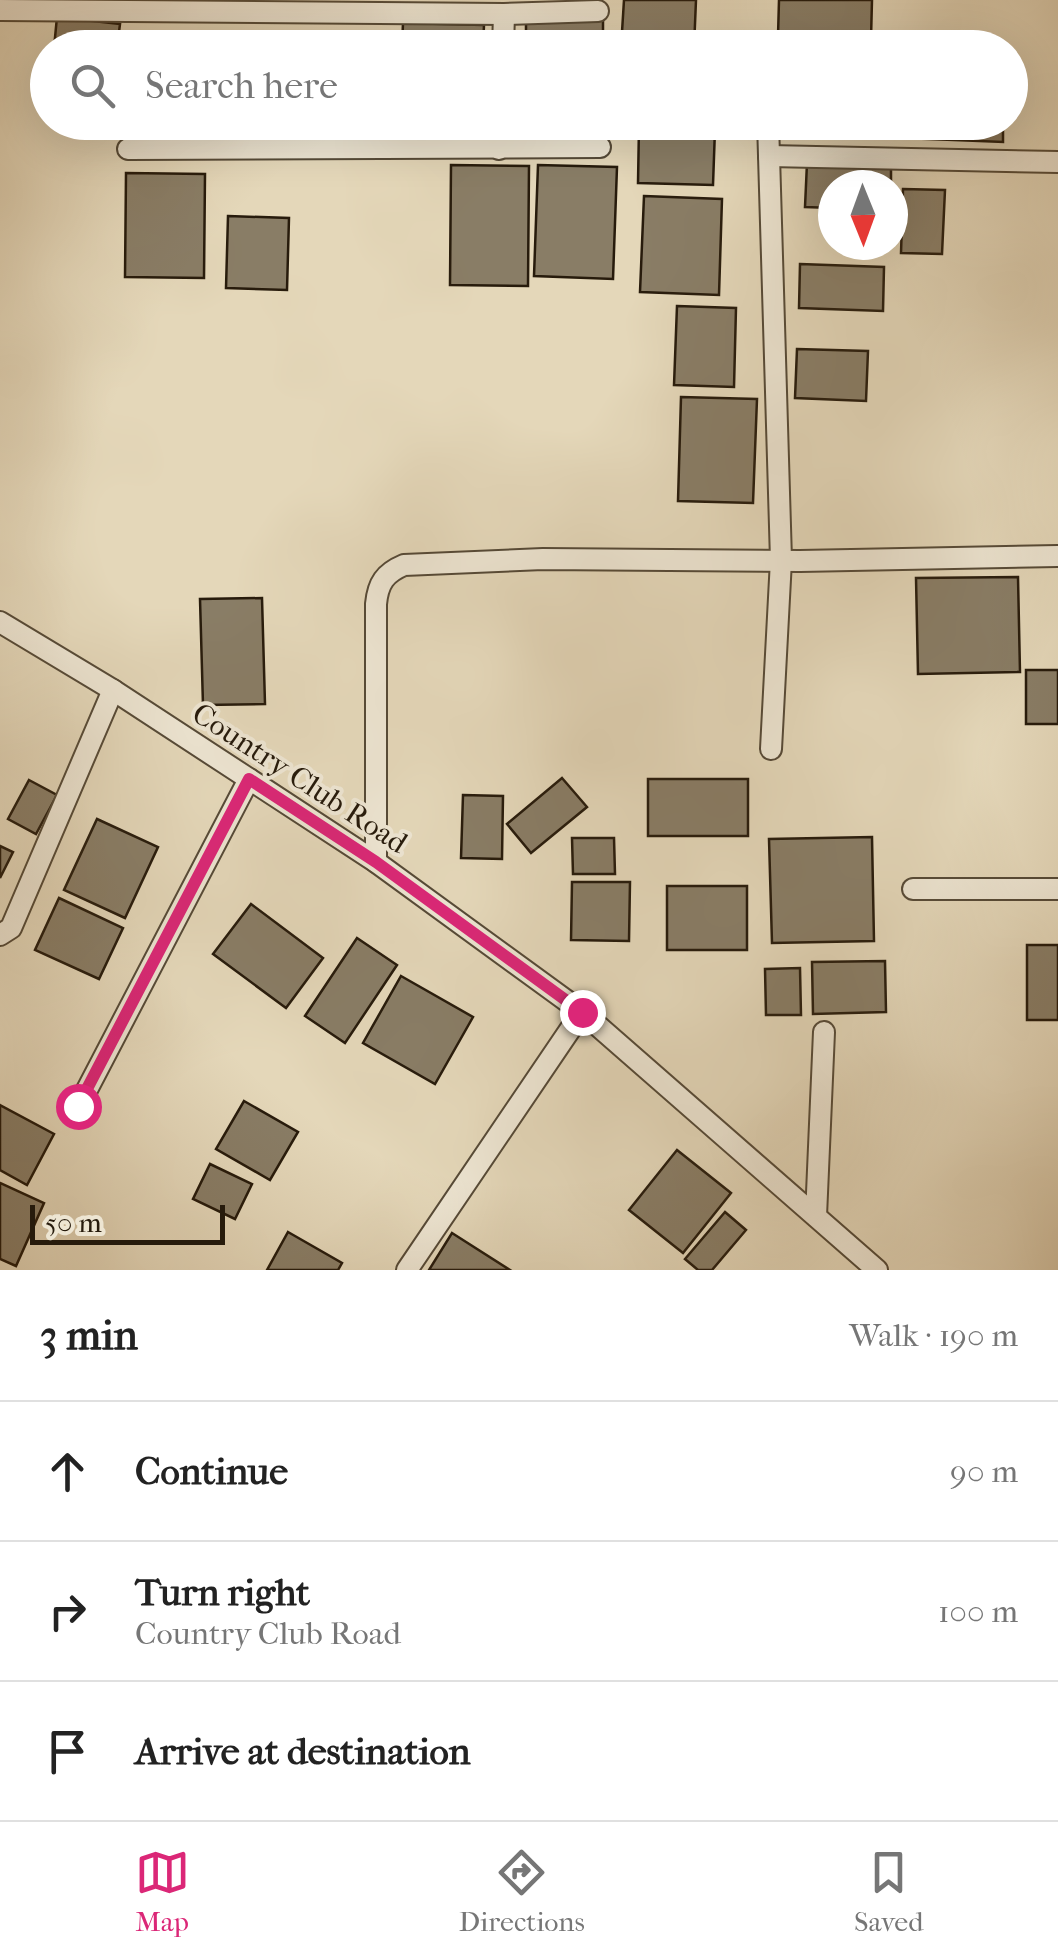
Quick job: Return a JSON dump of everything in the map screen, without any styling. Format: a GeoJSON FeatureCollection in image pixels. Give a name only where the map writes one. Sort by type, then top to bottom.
{"type":"FeatureCollection","features":[{"type":"Feature","properties":{"kind":"street"},"geometry":{"type":"LineString","coordinates":[[0,10],[504,14],[598,11]]}},
{"type":"Feature","properties":{"kind":"street"},"geometry":{"type":"LineString","coordinates":[[504,14],[504,30]]}},
{"type":"Feature","properties":{"kind":"street"},"geometry":{"type":"LineString","coordinates":[[500,140],[500,149]]}},
{"type":"Feature","properties":{"kind":"street"},"geometry":{"type":"LineString","coordinates":[[769,140],[781,560],[771,749]]}},
{"type":"Feature","properties":{"kind":"street"},"geometry":{"type":"LineString","coordinates":[[128,149],[600,148]]}},
{"type":"Feature","properties":{"kind":"street"},"geometry":{"type":"LineString","coordinates":[[769,156],[1058,162]]}},
{"type":"Feature","properties":{"kind":"street"},"geometry":{"type":"LineString","coordinates":[[376,862],[376,604],[382,579],[392,570],[404,565],[542,559],[1058,556]]}},
{"type":"Feature","properties":{"kind":"street","name":"Country Club Road"},"geometry":{"type":"LineString","coordinates":[[0,622],[113,690],[376,862],[582,1012],[878,1270]]}},
{"type":"Feature","properties":{"kind":"street"},"geometry":{"type":"LineString","coordinates":[[0,935],[12,928],[113,690]]}},
{"type":"Feature","properties":{"kind":"street"},"geometry":{"type":"LineString","coordinates":[[78,1106],[249,779]]}},
{"type":"Feature","properties":{"kind":"street"},"geometry":{"type":"LineString","coordinates":[[913,889],[1058,889]]}},
{"type":"Feature","properties":{"kind":"street"},"geometry":{"type":"LineString","coordinates":[[406,1270],[582,1012]]}},
{"type":"Feature","properties":{"kind":"street"},"geometry":{"type":"LineString","coordinates":[[816,1216],[824,1032]]}},
{"type":"Feature","properties":{"kind":"building"},"geometry":{"type":"Polygon","coordinates":[[[624,0],[696,0],[695,30],[622,30],[624,0]]]}},
{"type":"Feature","properties":{"kind":"building"},"geometry":{"type":"Polygon","coordinates":[[[779,0],[872,0],[871,30],[778,30],[779,0]]]}},
{"type":"Feature","properties":{"kind":"building"},"geometry":{"type":"Polygon","coordinates":[[[57,17],[120,24],[119,30],[56,30],[57,17]]]}},
{"type":"Feature","properties":{"kind":"building"},"geometry":{"type":"Polygon","coordinates":[[[526,18],[603,18],[603,30],[526,30],[526,18]]]}},
{"type":"Feature","properties":{"kind":"building"},"geometry":{"type":"Polygon","coordinates":[[[403,23],[484,25],[484,30],[403,30],[403,23]]]}},
{"type":"Feature","properties":{"kind":"building"},"geometry":{"type":"Polygon","coordinates":[[[639,140],[715,140],[713,185],[638,183],[639,140]]]}},
{"type":"Feature","properties":{"kind":"building"},"geometry":{"type":"Polygon","coordinates":[[[807,163],[891,166],[891,170],[818,170],[818,207],[805,207],[807,163]]]}},
{"type":"Feature","properties":{"kind":"building"},"geometry":{"type":"Polygon","coordinates":[[[451,165],[529,166],[528,286],[450,285],[451,165]]]}},
{"type":"Feature","properties":{"kind":"building"},"geometry":{"type":"Polygon","coordinates":[[[538,165],[617,167],[613,279],[534,276],[538,165]]]}},
{"type":"Feature","properties":{"kind":"building"},"geometry":{"type":"Polygon","coordinates":[[[126,173],[205,174],[204,278],[125,277],[126,173]]]}},
{"type":"Feature","properties":{"kind":"building"},"geometry":{"type":"Polygon","coordinates":[[[908,189],[945,190],[942,254],[908,253],[908,189]]]}},
{"type":"Feature","properties":{"kind":"building"},"geometry":{"type":"Polygon","coordinates":[[[644,196],[722,199],[719,295],[640,292],[644,196]]]}},
{"type":"Feature","properties":{"kind":"building"},"geometry":{"type":"Polygon","coordinates":[[[228,216],[289,218],[287,290],[226,288],[228,216]]]}},
{"type":"Feature","properties":{"kind":"building"},"geometry":{"type":"Polygon","coordinates":[[[800,264],[884,267],[883,311],[799,308],[800,264]]]}},
{"type":"Feature","properties":{"kind":"building"},"geometry":{"type":"Polygon","coordinates":[[[677,306],[736,308],[734,387],[674,385],[677,306]]]}},
{"type":"Feature","properties":{"kind":"building"},"geometry":{"type":"Polygon","coordinates":[[[797,349],[868,351],[866,401],[795,398],[797,349]]]}},
{"type":"Feature","properties":{"kind":"building"},"geometry":{"type":"Polygon","coordinates":[[[681,397],[757,399],[753,503],[678,501],[681,397]]]}},
{"type":"Feature","properties":{"kind":"building"},"geometry":{"type":"Polygon","coordinates":[[[1018,577],[1020,672],[918,674],[916,578],[1018,577]]]}},
{"type":"Feature","properties":{"kind":"building"},"geometry":{"type":"Polygon","coordinates":[[[262,598],[265,704],[203,705],[200,599],[262,598]]]}},
{"type":"Feature","properties":{"kind":"building"},"geometry":{"type":"Polygon","coordinates":[[[1026,670],[1058,670],[1058,724],[1026,724],[1026,670]]]}},
{"type":"Feature","properties":{"kind":"building"},"geometry":{"type":"Polygon","coordinates":[[[562,778],[587,807],[531,853],[507,824],[562,778]]]}},
{"type":"Feature","properties":{"kind":"building"},"geometry":{"type":"Polygon","coordinates":[[[648,779],[748,779],[748,836],[648,836],[648,779]]]}},
{"type":"Feature","properties":{"kind":"building"},"geometry":{"type":"Polygon","coordinates":[[[29,780],[57,795],[36,834],[8,819],[29,780]]]}},
{"type":"Feature","properties":{"kind":"building"},"geometry":{"type":"Polygon","coordinates":[[[463,795],[503,796],[502,859],[461,858],[463,795]]]}},
{"type":"Feature","properties":{"kind":"building"},"geometry":{"type":"Polygon","coordinates":[[[97,819],[158,847],[125,918],[64,890],[97,819]]]}},
{"type":"Feature","properties":{"kind":"building"},"geometry":{"type":"Polygon","coordinates":[[[872,837],[874,941],[772,943],[769,839],[872,837]]]}},
{"type":"Feature","properties":{"kind":"building"},"geometry":{"type":"Polygon","coordinates":[[[572,838],[614,838],[615,874],[573,874],[572,838]]]}},
{"type":"Feature","properties":{"kind":"building"},"geometry":{"type":"Polygon","coordinates":[[[0,846],[13,852],[0,878],[0,846]]]}},
{"type":"Feature","properties":{"kind":"building"},"geometry":{"type":"Polygon","coordinates":[[[572,882],[630,882],[629,941],[571,940],[572,882]]]}},
{"type":"Feature","properties":{"kind":"building"},"geometry":{"type":"Polygon","coordinates":[[[667,886],[747,886],[747,950],[667,950],[667,886]]]}},
{"type":"Feature","properties":{"kind":"building"},"geometry":{"type":"Polygon","coordinates":[[[59,898],[123,928],[99,979],[35,950],[59,898]]]}},
{"type":"Feature","properties":{"kind":"building"},"geometry":{"type":"Polygon","coordinates":[[[251,904],[323,958],[286,1008],[213,954],[251,904]]]}},
{"type":"Feature","properties":{"kind":"building"},"geometry":{"type":"Polygon","coordinates":[[[357,938],[397,965],[345,1043],[305,1016],[357,938]]]}},
{"type":"Feature","properties":{"kind":"building"},"geometry":{"type":"Polygon","coordinates":[[[1027,945],[1058,945],[1058,1020],[1027,1020],[1027,945]]]}},
{"type":"Feature","properties":{"kind":"building"},"geometry":{"type":"Polygon","coordinates":[[[885,961],[886,1012],[813,1014],[812,962],[885,961]]]}},
{"type":"Feature","properties":{"kind":"building"},"geometry":{"type":"Polygon","coordinates":[[[800,968],[801,1015],[766,1015],[765,969],[800,968]]]}},
{"type":"Feature","properties":{"kind":"building"},"geometry":{"type":"Polygon","coordinates":[[[401,976],[473,1017],[435,1084],[363,1043],[401,976]]]}},
{"type":"Feature","properties":{"kind":"building"},"geometry":{"type":"Polygon","coordinates":[[[244,1101],[298,1132],[270,1180],[216,1149],[244,1101]]]}},
{"type":"Feature","properties":{"kind":"building"},"geometry":{"type":"Polygon","coordinates":[[[0,1105],[54,1134],[27,1185],[0,1170],[0,1105]]]}},
{"type":"Feature","properties":{"kind":"building"},"geometry":{"type":"Polygon","coordinates":[[[677,1150],[731,1193],[683,1253],[629,1210],[677,1150]]]}},
{"type":"Feature","properties":{"kind":"building"},"geometry":{"type":"Polygon","coordinates":[[[210,1164],[252,1184],[235,1219],[193,1199],[210,1164]]]}},
{"type":"Feature","properties":{"kind":"building"},"geometry":{"type":"Polygon","coordinates":[[[0,1183],[44,1203],[16,1266],[0,1259],[0,1183]]]}},
{"type":"Feature","properties":{"kind":"building"},"geometry":{"type":"Polygon","coordinates":[[[725,1212],[746,1230],[712,1270],[698,1270],[685,1259],[725,1212]]]}},
{"type":"Feature","properties":{"kind":"building"},"geometry":{"type":"Polygon","coordinates":[[[288,1232],[342,1263],[338,1270],[267,1270],[288,1232]]]}},
{"type":"Feature","properties":{"kind":"building"},"geometry":{"type":"Polygon","coordinates":[[[452,1233],[510,1270],[429,1270],[452,1233]]]}},
{"type":"Feature","properties":{"kind":"route"},"geometry":{"type":"LineString","coordinates":[[78,1106],[249,779],[376,862],[582,1012]]}}]}
